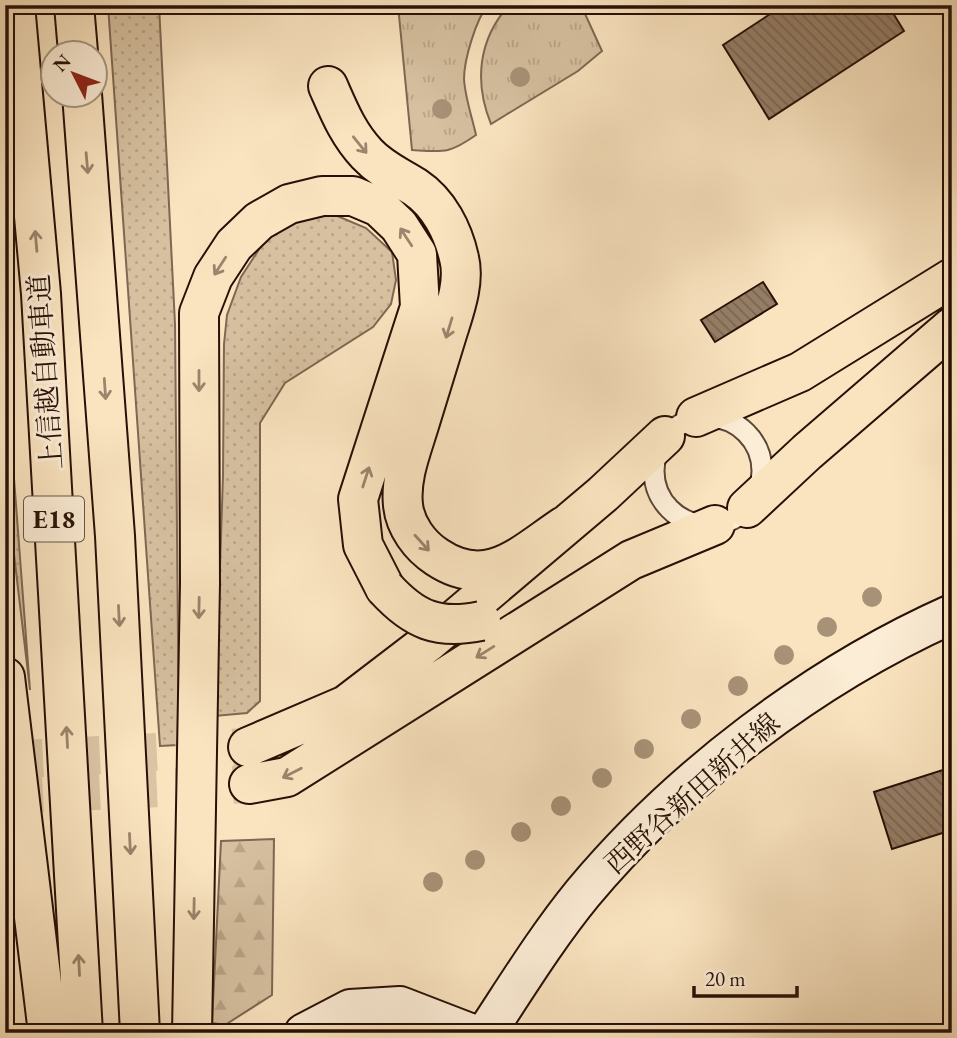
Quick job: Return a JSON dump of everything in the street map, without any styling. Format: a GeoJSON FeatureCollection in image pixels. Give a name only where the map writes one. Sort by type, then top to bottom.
{"type":"FeatureCollection","features":[{"type":"Feature","properties":{"kind":"highway","name":"上信越自動車道"},"geometry":{"type":"LineString","coordinates":[[15,5],[41,294],[82,1033]]}},
{"type":"Feature","properties":{"kind":"highway"},"geometry":{"type":"LineString","coordinates":[[74,5],[77,38]]}},
{"type":"Feature","properties":{"kind":"highway"},"geometry":{"type":"LineString","coordinates":[[328,86],[348,130],[368,155],[390,174],[416,188],[436,205],[452,235],[460,261],[458,301],[405,470],[403,505],[409,525],[418,540],[433,555],[450,566],[472,573],[501,567],[565,526]]}},
{"type":"Feature","properties":{"kind":"highway","name":"上信越自動車道"},"geometry":{"type":"LineString","coordinates":[[83,108],[115,536],[140,1033]]}},
{"type":"Feature","properties":{"kind":"highway"},"geometry":{"type":"LineString","coordinates":[[192,1033],[200,583],[200,313],[213,277],[233,245],[259,221],[289,204],[322,196],[353,197],[379,207],[399,226],[417,254],[420,307],[358,499],[363,545],[385,587],[401,605],[420,617],[458,626],[481,621],[731,517],[952,327]]}},
{"type":"Feature","properties":{"kind":"highway"},"geometry":{"type":"LineString","coordinates":[[631,559],[287,778],[248,766],[346,705],[427,643],[681,427],[800,372],[952,278]]}},
{"type":"Feature","properties":{"kind":"highway"},"geometry":{"type":"LineString","coordinates":[[5,677],[48,1033]]}},
{"type":"Feature","properties":{"kind":"main road","name":"西野谷新田新井線"},"geometry":{"type":"LineString","coordinates":[[486,1033],[582,894],[644,827],[778,713],[849,666],[917,629],[952,614]]}},
{"type":"Feature","properties":{"kind":"main road"},"geometry":{"type":"LineString","coordinates":[[304,1033],[350,1009],[400,1006],[470,1033]]}},
{"type":"Feature","properties":{"kind":"lane"},"geometry":{"type":"LineString","coordinates":[[713,416],[730,420],[744,430],[755,444],[761,460],[762,477],[757,494],[731,517],[697,524],[679,518],[665,505],[656,489],[653,471],[656,452],[681,427],[713,416]]}},
{"type":"Feature","properties":{"kind":"green space"},"geometry":{"type":"Polygon","coordinates":[[[108,5],[159,5],[175,324],[179,745],[160,746],[108,5]]]}},
{"type":"Feature","properties":{"kind":"green space"},"geometry":{"type":"Polygon","coordinates":[[[398,5],[488,5],[468,51],[464,79],[476,135],[452,149],[412,150],[398,5]]]}},
{"type":"Feature","properties":{"kind":"green space"},"geometry":{"type":"Polygon","coordinates":[[[509,5],[581,5],[602,51],[578,71],[491,124],[482,93],[482,62],[491,32],[509,5]]]}},
{"type":"Feature","properties":{"kind":"green space"},"geometry":{"type":"Polygon","coordinates":[[[335,215],[366,228],[392,252],[396,280],[391,304],[373,327],[285,383],[260,423],[260,701],[247,713],[215,716],[223,476],[224,344],[227,315],[241,277],[271,231],[303,218],[335,215]]]}},
{"type":"Feature","properties":{"kind":"green space"},"geometry":{"type":"Polygon","coordinates":[[[5,359],[30,690],[5,478],[5,359]]]}},
{"type":"Feature","properties":{"kind":"green space"},"geometry":{"type":"Polygon","coordinates":[[[274,839],[272,995],[225,1025],[212,1023],[221,841],[274,839]]]}},
{"type":"Feature","properties":{"kind":"green space"},"geometry":{"type":"Polygon","coordinates":[[[5,928],[15,1033],[5,1033],[5,928]]]}},
{"type":"Feature","properties":{"kind":"building"},"geometry":{"type":"Polygon","coordinates":[[[784,5],[888,5],[904,31],[769,119],[723,45],[784,5]]]}},
{"type":"Feature","properties":{"kind":"building"},"geometry":{"type":"Polygon","coordinates":[[[763,282],[777,304],[715,342],[701,320],[763,282]]]}},
{"type":"Feature","properties":{"kind":"building"},"geometry":{"type":"Polygon","coordinates":[[[952,767],[952,830],[892,849],[874,792],[952,767]]]}},
{"type":"Feature","properties":{"kind":"tunnel"},"geometry":{"type":"LineString","coordinates":[[5,760],[248,747]]}},
{"type":"Feature","properties":{"kind":"tunnel"},"geometry":{"type":"LineString","coordinates":[[5,795],[249,784]]}}]}
